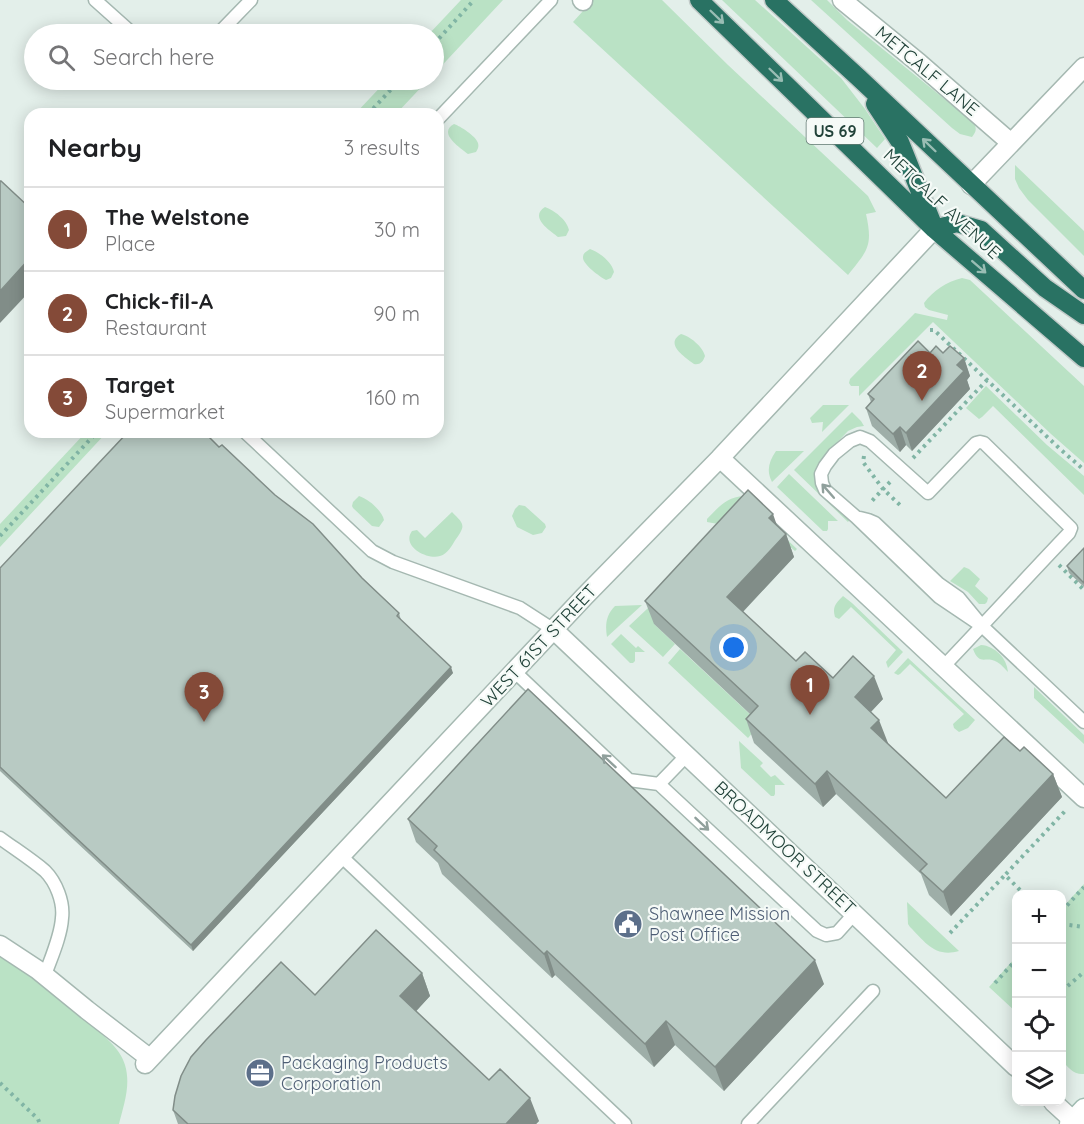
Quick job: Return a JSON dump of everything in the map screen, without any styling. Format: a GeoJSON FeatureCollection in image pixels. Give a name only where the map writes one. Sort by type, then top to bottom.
{"type":"FeatureCollection","features":[{"type":"Feature","properties":{"kind":"highway","name":"METCALF AVENUE"},"geometry":{"type":"LineString","coordinates":[[699,0],[934,229],[1084,358]]}},
{"type":"Feature","properties":{"kind":"highway","name":"METCALF AVENUE"},"geometry":{"type":"LineString","coordinates":[[774,0],[1084,290]]}},
{"type":"Feature","properties":{"kind":"highway"},"geometry":{"type":"LineString","coordinates":[[859,78],[900,142],[934,229],[957,223],[981,230],[1045,288],[1084,315]]}},
{"type":"Feature","properties":{"kind":"street","name":"METCALF LANE"},"geometry":{"type":"LineString","coordinates":[[842,0],[1011,143]]}},
{"type":"Feature","properties":{"kind":"street"},"geometry":{"type":"LineString","coordinates":[[971,185],[1084,67]]}},
{"type":"Feature","properties":{"kind":"street","name":"WEST 61ST STREET"},"geometry":{"type":"LineString","coordinates":[[45,975],[146,1061],[720,458],[934,229]]}},
{"type":"Feature","properties":{"kind":"street"},"geometry":{"type":"LineString","coordinates":[[720,458],[944,666],[1078,801]]}},
{"type":"Feature","properties":{"kind":"street","name":"BROADMOOR STREET"},"geometry":{"type":"LineString","coordinates":[[554,630],[1012,1062]]}},
{"type":"Feature","properties":{"kind":"street"},"geometry":{"type":"LineString","coordinates":[[0,945],[45,975]]}},
{"type":"Feature","properties":{"kind":"street"},"geometry":{"type":"LineString","coordinates":[[1059,1106],[1076,1119]]}},
{"type":"Feature","properties":{"kind":"lane"},"geometry":{"type":"LineString","coordinates":[[95,0],[122,24]]}},
{"type":"Feature","properties":{"kind":"lane"},"geometry":{"type":"LineString","coordinates":[[228,24],[251,0]]}},
{"type":"Feature","properties":{"kind":"lane"},"geometry":{"type":"LineString","coordinates":[[444,113],[551,0]]}},
{"type":"Feature","properties":{"kind":"lane"},"geometry":{"type":"LineString","coordinates":[[944,666],[982,626],[1069,533],[1071,528],[984,443],[976,443],[928,493],[880,448],[861,437],[850,441],[834,454],[825,466],[821,474],[825,490],[939,597],[982,626],[1084,722]]}},
{"type":"Feature","properties":{"kind":"lane"},"geometry":{"type":"LineString","coordinates":[[251,438],[378,555],[520,608],[554,630]]}},
{"type":"Feature","properties":{"kind":"lane"},"geometry":{"type":"LineString","coordinates":[[514,672],[629,780],[659,784],[817,931],[826,935],[837,933],[855,914]]}},
{"type":"Feature","properties":{"kind":"lane"},"geometry":{"type":"LineString","coordinates":[[659,784],[687,755]]}},
{"type":"Feature","properties":{"kind":"lane"},"geometry":{"type":"LineString","coordinates":[[0,838],[45,872],[52,879],[56,888],[63,916],[45,975]]}},
{"type":"Feature","properties":{"kind":"lane"},"geometry":{"type":"LineString","coordinates":[[341,856],[626,1124]]}},
{"type":"Feature","properties":{"kind":"lane"},"geometry":{"type":"LineString","coordinates":[[748,1124],[873,991]]}},
{"type":"Feature","properties":{"kind":"path"},"geometry":{"type":"LineString","coordinates":[[444,33],[474,0]]}},
{"type":"Feature","properties":{"kind":"path"},"geometry":{"type":"LineString","coordinates":[[374,108],[391,90]]}},
{"type":"Feature","properties":{"kind":"path"},"geometry":{"type":"LineString","coordinates":[[930,330],[934,330],[1084,470]]}},
{"type":"Feature","properties":{"kind":"path"},"geometry":{"type":"LineString","coordinates":[[908,463],[987,380]]}},
{"type":"Feature","properties":{"kind":"path"},"geometry":{"type":"LineString","coordinates":[[0,536],[91,438]]}},
{"type":"Feature","properties":{"kind":"path"},"geometry":{"type":"LineString","coordinates":[[866,439],[863,462],[883,489],[901,506]]}},
{"type":"Feature","properties":{"kind":"path"},"geometry":{"type":"LineString","coordinates":[[871,502],[890,482]]}},
{"type":"Feature","properties":{"kind":"path"},"geometry":{"type":"LineString","coordinates":[[1065,559],[1059,565],[1084,590]]}},
{"type":"Feature","properties":{"kind":"path"},"geometry":{"type":"LineString","coordinates":[[950,933],[1078,801]]}},
{"type":"Feature","properties":{"kind":"path"},"geometry":{"type":"LineString","coordinates":[[1005,875],[1020,890]]}},
{"type":"Feature","properties":{"kind":"path"},"geometry":{"type":"LineString","coordinates":[[1066,907],[1084,887]]}},
{"type":"Feature","properties":{"kind":"path"},"geometry":{"type":"LineString","coordinates":[[1066,925],[1084,927]]}},
{"type":"Feature","properties":{"kind":"path"},"geometry":{"type":"LineString","coordinates":[[995,983],[1012,965]]}},
{"type":"Feature","properties":{"kind":"path"},"geometry":{"type":"LineString","coordinates":[[1066,988],[1084,972]]}},
{"type":"Feature","properties":{"kind":"path"},"geometry":{"type":"LineString","coordinates":[[0,1083],[38,1119],[40,1124]]}},
{"type":"Feature","properties":{"kind":"green space"},"geometry":{"type":"Polygon","coordinates":[[[461,0],[503,0],[444,63],[444,24],[438,24],[461,0]]]}},
{"type":"Feature","properties":{"kind":"green space"},"geometry":{"type":"Polygon","coordinates":[[[593,0],[662,0],[868,196],[876,212],[866,214],[869,241],[864,253],[848,275],[573,22],[593,0]]]}},
{"type":"Feature","properties":{"kind":"green space"},"geometry":{"type":"Polygon","coordinates":[[[722,0],[755,0],[841,78],[885,139],[877,148],[722,0]]]}},
{"type":"Feature","properties":{"kind":"green space"},"geometry":{"type":"Polygon","coordinates":[[[811,0],[827,0],[847,20],[974,123],[976,130],[972,137],[960,134],[952,128],[811,0]]]}},
{"type":"Feature","properties":{"kind":"green space"},"geometry":{"type":"Polygon","coordinates":[[[378,90],[419,90],[402,108],[361,108],[378,90]]]}},
{"type":"Feature","properties":{"kind":"green space"},"geometry":{"type":"Polygon","coordinates":[[[454,124],[477,140],[476,152],[468,154],[451,139],[448,131],[454,124]]]}},
{"type":"Feature","properties":{"kind":"green space"},"geometry":{"type":"Polygon","coordinates":[[[1015,165],[1084,231],[1084,256],[1028,200],[1015,179],[1015,165]]]}},
{"type":"Feature","properties":{"kind":"green space"},"geometry":{"type":"Polygon","coordinates":[[[545,207],[556,213],[566,223],[569,230],[566,236],[558,237],[542,223],[539,215],[545,207]]]}},
{"type":"Feature","properties":{"kind":"green space"},"geometry":{"type":"Polygon","coordinates":[[[590,249],[601,255],[611,265],[614,272],[611,278],[606,280],[585,263],[583,256],[590,249]]]}},
{"type":"Feature","properties":{"kind":"green space"},"geometry":{"type":"Polygon","coordinates":[[[962,278],[970,280],[1084,386],[1084,463],[933,322],[859,396],[859,386],[851,386],[849,383],[850,379],[915,313],[947,320],[948,315],[929,310],[924,303],[941,287],[962,278]]]}},
{"type":"Feature","properties":{"kind":"green space"},"geometry":{"type":"Polygon","coordinates":[[[681,334],[692,339],[702,349],[705,356],[701,363],[694,364],[675,346],[676,338],[681,334]]]}},
{"type":"Feature","properties":{"kind":"green space"},"geometry":{"type":"Polygon","coordinates":[[[986,386],[1047,445],[1084,476],[1084,495],[993,406],[979,419],[966,408],[986,386]]]}},
{"type":"Feature","properties":{"kind":"green space"},"geometry":{"type":"Polygon","coordinates":[[[823,405],[849,405],[822,432],[823,422],[812,423],[810,418],[823,405]]]}},
{"type":"Feature","properties":{"kind":"green space"},"geometry":{"type":"Polygon","coordinates":[[[852,412],[864,426],[848,431],[819,463],[815,473],[817,487],[850,519],[848,522],[794,470],[852,412]]]}},
{"type":"Feature","properties":{"kind":"green space"},"geometry":{"type":"Polygon","coordinates":[[[80,438],[101,438],[0,547],[0,524],[80,438]]]}},
{"type":"Feature","properties":{"kind":"green space"},"geometry":{"type":"Polygon","coordinates":[[[776,451],[804,451],[772,482],[769,466],[776,451]]]}},
{"type":"Feature","properties":{"kind":"green space"},"geometry":{"type":"Polygon","coordinates":[[[789,474],[838,521],[828,521],[827,531],[823,531],[777,487],[789,474]]]}},
{"type":"Feature","properties":{"kind":"green space"},"geometry":{"type":"Polygon","coordinates":[[[359,496],[381,513],[384,520],[379,527],[372,526],[353,508],[353,502],[359,496]]]}},
{"type":"Feature","properties":{"kind":"green space"},"geometry":{"type":"Polygon","coordinates":[[[744,496],[718,524],[707,522],[707,519],[723,503],[732,498],[744,496]]]}},
{"type":"Feature","properties":{"kind":"green space"},"geometry":{"type":"Polygon","coordinates":[[[519,505],[525,506],[545,524],[546,527],[542,533],[533,535],[517,527],[512,516],[519,505]]]}},
{"type":"Feature","properties":{"kind":"green space"},"geometry":{"type":"Polygon","coordinates":[[[754,508],[797,549],[795,551],[780,538],[654,624],[675,644],[663,657],[629,626],[754,508]]]}},
{"type":"Feature","properties":{"kind":"green space"},"geometry":{"type":"Polygon","coordinates":[[[452,512],[461,522],[462,527],[445,553],[435,557],[429,556],[413,547],[410,542],[412,531],[417,530],[425,538],[452,512]]]}},
{"type":"Feature","properties":{"kind":"green space"},"geometry":{"type":"Polygon","coordinates":[[[964,567],[980,579],[975,586],[988,598],[985,604],[979,604],[968,592],[950,581],[964,567]]]}},
{"type":"Feature","properties":{"kind":"green space"},"geometry":{"type":"Polygon","coordinates":[[[843,596],[903,652],[888,668],[886,662],[896,650],[851,607],[839,619],[835,617],[835,605],[843,596]]]}},
{"type":"Feature","properties":{"kind":"green space"},"geometry":{"type":"Polygon","coordinates":[[[642,605],[607,637],[607,620],[615,606],[642,605]]]}},
{"type":"Feature","properties":{"kind":"green space"},"geometry":{"type":"Polygon","coordinates":[[[621,634],[636,648],[638,646],[645,652],[635,652],[633,663],[630,663],[611,644],[621,634]]]}},
{"type":"Feature","properties":{"kind":"green space"},"geometry":{"type":"Polygon","coordinates":[[[981,645],[999,654],[1008,672],[993,660],[978,658],[973,649],[981,645]]]}},
{"type":"Feature","properties":{"kind":"green space"},"geometry":{"type":"Polygon","coordinates":[[[680,649],[754,718],[754,731],[748,738],[668,663],[680,649]]]}},
{"type":"Feature","properties":{"kind":"green space"},"geometry":{"type":"Polygon","coordinates":[[[908,658],[975,720],[968,728],[959,732],[954,728],[953,724],[964,714],[910,664],[900,674],[894,673],[908,658]]]}},
{"type":"Feature","properties":{"kind":"green space"},"geometry":{"type":"Polygon","coordinates":[[[1034,687],[1084,735],[1084,744],[1034,698],[1034,687]]]}},
{"type":"Feature","properties":{"kind":"green space"},"geometry":{"type":"Polygon","coordinates":[[[739,741],[763,763],[760,766],[771,777],[775,775],[785,785],[775,785],[774,796],[771,796],[741,768],[739,741]]]}},
{"type":"Feature","properties":{"kind":"green space"},"geometry":{"type":"Polygon","coordinates":[[[1084,884],[1084,1074],[1077,1073],[1066,1065],[1066,904],[1084,884]]]}},
{"type":"Feature","properties":{"kind":"green space"},"geometry":{"type":"Polygon","coordinates":[[[907,902],[959,951],[943,952],[926,943],[908,924],[907,902]]]}},
{"type":"Feature","properties":{"kind":"green space"},"geometry":{"type":"Polygon","coordinates":[[[0,955],[78,1014],[115,1047],[123,1059],[127,1072],[126,1094],[119,1124],[0,1124],[0,955]]]}},
{"type":"Feature","properties":{"kind":"green space"},"geometry":{"type":"Polygon","coordinates":[[[1012,961],[1012,1008],[989,987],[1012,961]]]}},
{"type":"Feature","properties":{"kind":"building"},"geometry":{"type":"Polygon","coordinates":[[[1,181],[24,202],[24,265],[0,291],[1,181]]]}},
{"type":"Feature","properties":{"kind":"building"},"geometry":{"type":"Polygon","coordinates":[[[918,341],[930,353],[936,346],[943,353],[950,346],[964,358],[957,365],[964,371],[906,433],[900,427],[893,434],[866,408],[874,399],[868,394],[918,341]]]}},
{"type":"Feature","properties":{"kind":"building"},"geometry":{"type":"Polygon","coordinates":[[[122,438],[210,438],[219,447],[222,445],[275,495],[313,524],[362,578],[399,613],[397,616],[451,667],[191,945],[0,767],[0,568],[122,438]]]}},
{"type":"Feature","properties":{"kind":"building"},"geometry":{"type":"Polygon","coordinates":[[[748,490],[773,514],[769,518],[786,534],[727,597],[796,661],[805,652],[833,678],[853,656],[874,676],[855,697],[879,720],[871,728],[946,798],[1004,737],[1020,751],[1024,747],[1053,774],[943,892],[920,871],[927,864],[827,771],[815,784],[746,719],[758,706],[645,601],[748,490]]]}},
{"type":"Feature","properties":{"kind":"building"},"geometry":{"type":"Polygon","coordinates":[[[1084,548],[1084,583],[1067,566],[1084,548]]]}},
{"type":"Feature","properties":{"kind":"building","name":"Shawnee Mission Post Office"},"geometry":{"type":"Polygon","coordinates":[[[528,689],[815,960],[715,1067],[666,1021],[645,1044],[547,951],[544,954],[434,850],[437,846],[408,819],[528,689]]]}},
{"type":"Feature","properties":{"kind":"building"},"geometry":{"type":"Polygon","coordinates":[[[376,930],[422,973],[400,996],[489,1080],[500,1069],[530,1098],[506,1124],[188,1124],[173,1110],[181,1076],[191,1057],[281,962],[315,995],[376,930]]]}},
{"type":"Feature","properties":{"kind":"place","name":"Chick-fil-A"},"geometry":{"type":"Point","coordinates":[922,401]}},
{"type":"Feature","properties":{"kind":"place","name":"The Welstone"},"geometry":{"type":"Point","coordinates":[810,715]}},
{"type":"Feature","properties":{"kind":"place","name":"Target"},"geometry":{"type":"Point","coordinates":[204,722]}},
{"type":"Feature","properties":{"kind":"place","name":"Shawnee Mission Post Office"},"geometry":{"type":"Point","coordinates":[628,924]}},
{"type":"Feature","properties":{"kind":"place","name":"Packaging Products Corporation"},"geometry":{"type":"Point","coordinates":[260,1073]}}]}
